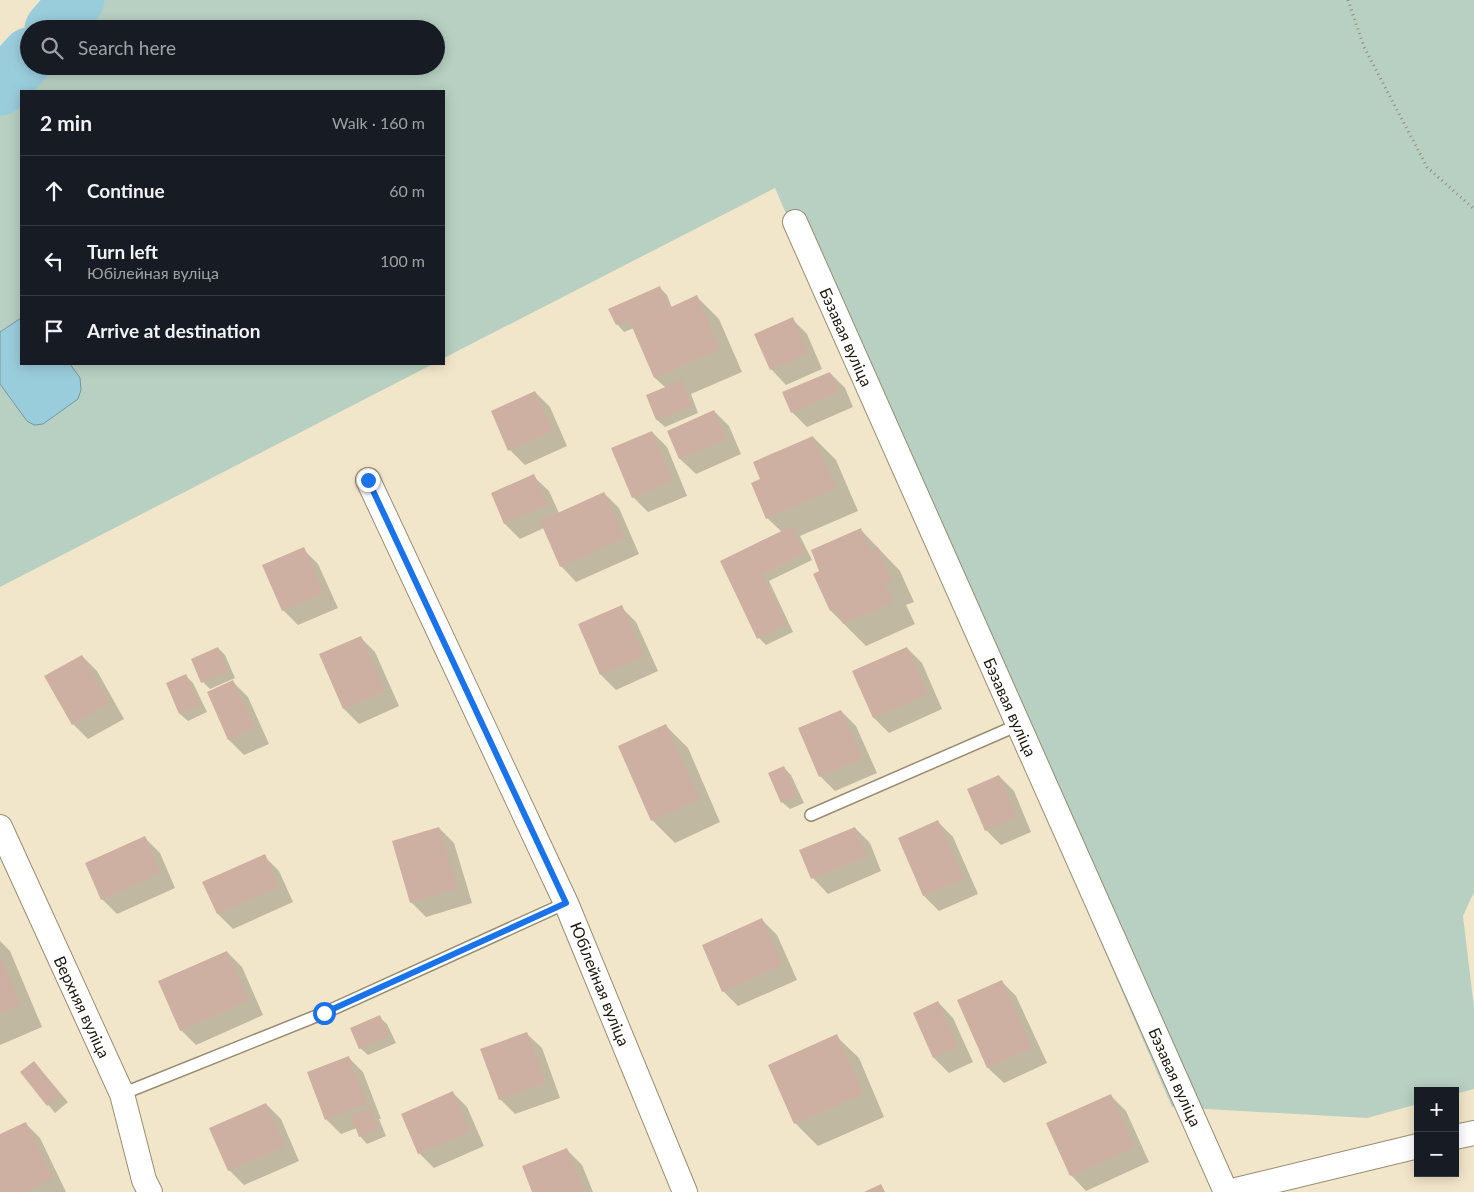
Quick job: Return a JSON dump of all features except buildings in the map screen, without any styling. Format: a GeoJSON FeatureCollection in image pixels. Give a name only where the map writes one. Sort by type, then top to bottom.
{"type":"FeatureCollection","features":[{"type":"Feature","properties":{"kind":"street","name":"Бэзавая вуліца"},"geometry":{"type":"LineString","coordinates":[[795,222],[1227,1192]]}},
{"type":"Feature","properties":{"kind":"street","name":"Юбілейная вуліца"},"geometry":{"type":"LineString","coordinates":[[368,480],[566,903],[685,1192]]}},
{"type":"Feature","properties":{"kind":"street","name":"Верхняя вуліца"},"geometry":{"type":"LineString","coordinates":[[0,827],[122,1094],[141,1188]]}},
{"type":"Feature","properties":{"kind":"street"},"geometry":{"type":"LineString","coordinates":[[1459,1136],[1474,1133]]}},
{"type":"Feature","properties":{"kind":"street"},"geometry":{"type":"LineString","coordinates":[[1227,1192],[1414,1147]]}},
{"type":"Feature","properties":{"kind":"lane"},"geometry":{"type":"LineString","coordinates":[[811,815],[1018,725]]}},
{"type":"Feature","properties":{"kind":"lane"},"geometry":{"type":"LineString","coordinates":[[122,1094],[324,1013],[566,903]]}},
{"type":"Feature","properties":{"kind":"path"},"geometry":{"type":"LineString","coordinates":[[1348,0],[1364,47],[1427,168],[1474,209]]}},
{"type":"Feature","properties":{"kind":"green space"},"geometry":{"type":"Polygon","coordinates":[[[77,0],[1474,0],[1474,892],[1463,916],[1474,1008],[1474,1089],[1459,1093],[1459,1087],[1414,1087],[1414,1105],[1367,1118],[1172,1107],[775,188],[445,357],[445,90],[20,90],[20,365],[431,365],[0,587],[0,88],[20,65],[20,75],[445,75],[445,20],[60,20],[77,0]]]}},
{"type":"Feature","properties":{"kind":"water"},"geometry":{"type":"Polygon","coordinates":[[[20,319],[20,365],[71,365],[80,378],[81,390],[78,399],[43,424],[34,425],[27,421],[0,384],[0,332],[20,319]]]}},
{"type":"Feature","properties":{"kind":"waterway"},"geometry":{"type":"LineString","coordinates":[[60,20],[77,0]]}},
{"type":"Feature","properties":{"kind":"waterway"},"geometry":{"type":"LineString","coordinates":[[0,88],[20,65]]}},
{"type":"Feature","properties":{"kind":"route"},"geometry":{"type":"LineString","coordinates":[[324,1013],[566,903],[368,480]]}}]}
